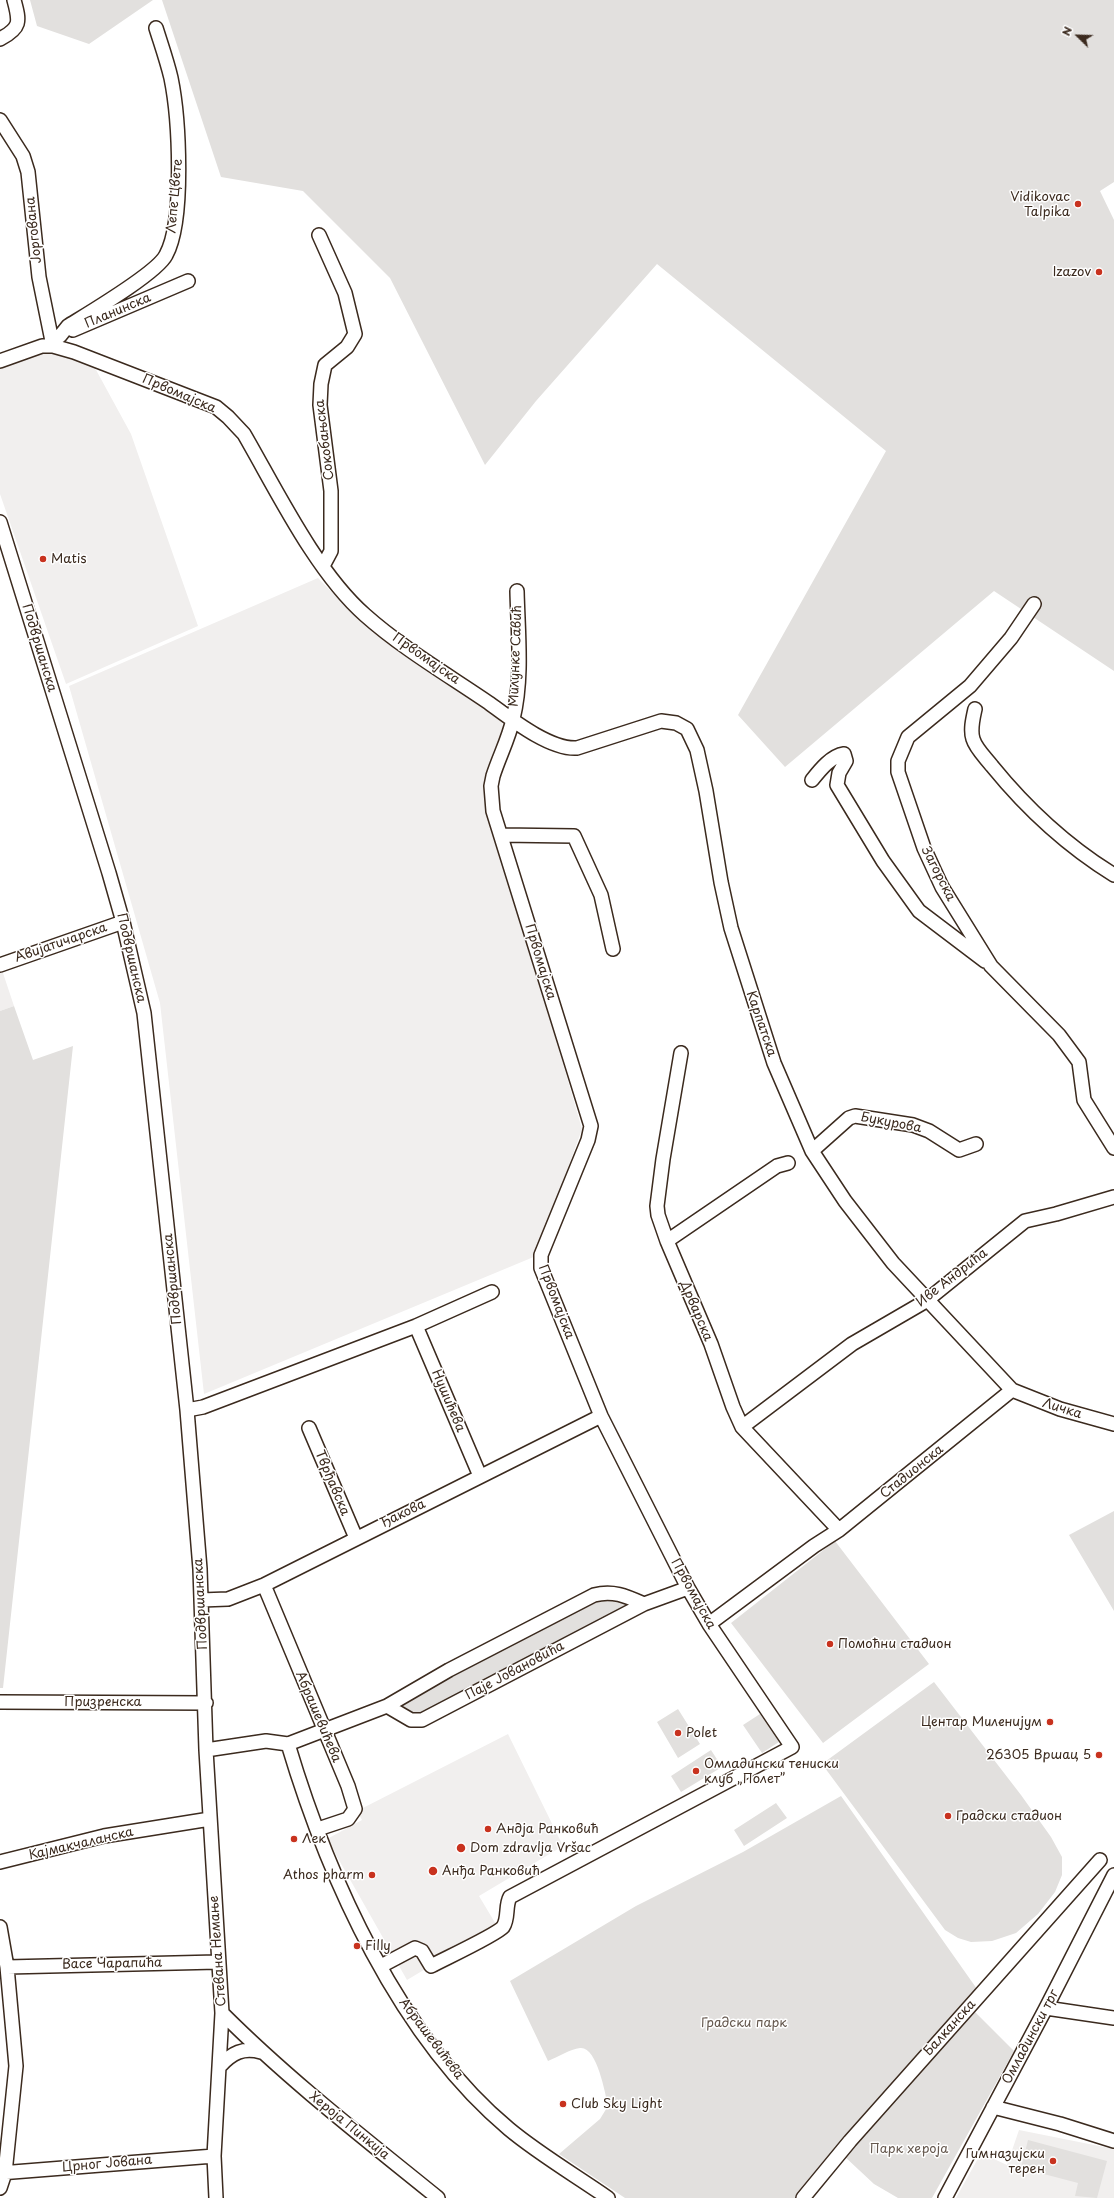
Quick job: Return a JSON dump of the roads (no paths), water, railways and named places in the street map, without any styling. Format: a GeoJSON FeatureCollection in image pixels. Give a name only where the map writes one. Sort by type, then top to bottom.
{"type":"FeatureCollection","features":[{"type":"Feature","properties":{"kind":"street"},"geometry":{"type":"LineString","coordinates":[[0,39],[14,32],[18,24],[18,15],[14,0]]}},
{"type":"Feature","properties":{"kind":"street","name":"Лепе Цвете"},"geometry":{"type":"LineString","coordinates":[[57,341],[68,326],[147,274],[166,256],[175,225],[179,156],[171,78],[156,28]]}},
{"type":"Feature","properties":{"kind":"street","name":"Јоргована"},"geometry":{"type":"LineString","coordinates":[[0,120],[24,156],[28,172],[39,277],[57,341]]}},
{"type":"Feature","properties":{"kind":"street","name":"Сокобањска"},"geometry":{"type":"LineString","coordinates":[[319,235],[345,293],[355,334],[347,347],[325,365],[321,384],[320,405],[332,505],[331,551],[323,566]]}},
{"type":"Feature","properties":{"kind":"street","name":"Планинска"},"geometry":{"type":"LineString","coordinates":[[57,341],[188,281]]}},
{"type":"Feature","properties":{"kind":"street"},"geometry":{"type":"LineString","coordinates":[[0,361],[57,341]]}},
{"type":"Feature","properties":{"kind":"street","name":"Првомајска"},"geometry":{"type":"LineString","coordinates":[[57,341],[74,352],[216,407],[244,434],[323,566],[341,590],[365,615],[513,720],[496,765],[491,786],[493,812],[591,1126],[588,1140],[541,1255],[540,1262],[601,1416],[688,1588],[709,1624],[792,1747],[510,1897],[507,1903],[506,1919],[503,1927],[451,1956],[431,1966],[422,1951],[416,1948],[381,1966]]}},
{"type":"Feature","properties":{"kind":"street","name":"Подвршанска"},"geometry":{"type":"LineString","coordinates":[[0,522],[123,922],[144,1013],[187,1410],[201,1600],[206,1703]]}},
{"type":"Feature","properties":{"kind":"street","name":"Милунке Савић"},"geometry":{"type":"LineString","coordinates":[[513,720],[518,678],[517,591]]}},
{"type":"Feature","properties":{"kind":"street","name":"Загорска"},"geometry":{"type":"LineString","coordinates":[[1034,604],[1011,638],[970,686],[908,737],[898,761],[899,782],[932,867],[965,926],[991,966],[1059,1035],[1079,1062],[1084,1100],[1114,1148]]}},
{"type":"Feature","properties":{"kind":"street"},"geometry":{"type":"LineString","coordinates":[[975,709],[972,732],[976,746],[1011,790],[1040,820],[1071,845],[1114,875]]}},
{"type":"Feature","properties":{"kind":"street","name":"Карпатска"},"geometry":{"type":"LineString","coordinates":[[513,720],[557,745],[570,748],[589,745],[651,724],[670,722],[682,725],[693,740],[706,791],[721,882],[731,928],[774,1063],[812,1151],[873,1238],[926,1301]]}},
{"type":"Feature","properties":{"kind":"street"},"geometry":{"type":"LineString","coordinates":[[812,780],[819,771],[838,755],[844,754],[846,761],[839,773],[837,785],[883,861],[919,911],[958,943],[991,966]]}},
{"type":"Feature","properties":{"kind":"street"},"geometry":{"type":"LineString","coordinates":[[501,835],[574,836],[600,895],[614,949]]}},
{"type":"Feature","properties":{"kind":"street","name":"Авијатичарска"},"geometry":{"type":"LineString","coordinates":[[0,965],[123,922]]}},
{"type":"Feature","properties":{"kind":"street","name":"Дрварска"},"geometry":{"type":"LineString","coordinates":[[681,1053],[657,1206],[667,1241],[711,1344],[732,1407],[742,1427],[839,1530]]}},
{"type":"Feature","properties":{"kind":"street","name":"Букурова"},"geometry":{"type":"LineString","coordinates":[[812,1151],[849,1118],[855,1116],[913,1125],[929,1131],[959,1150],[976,1144]]}},
{"type":"Feature","properties":{"kind":"street"},"geometry":{"type":"LineString","coordinates":[[667,1241],[777,1166],[788,1163]]}},
{"type":"Feature","properties":{"kind":"street","name":"Иве Андрића"},"geometry":{"type":"LineString","coordinates":[[742,1427],[852,1344],[926,1301],[1025,1221],[1056,1214],[1114,1197]]}},
{"type":"Feature","properties":{"kind":"street"},"geometry":{"type":"LineString","coordinates":[[187,1410],[203,1407],[416,1326],[492,1292]]}},
{"type":"Feature","properties":{"kind":"street"},"geometry":{"type":"LineString","coordinates":[[926,1301],[1012,1390]]}},
{"type":"Feature","properties":{"kind":"street","name":"Нушићева"},"geometry":{"type":"LineString","coordinates":[[416,1326],[480,1476]]}},
{"type":"Feature","properties":{"kind":"street","name":"Личка"},"geometry":{"type":"LineString","coordinates":[[1012,1390],[1060,1409],[1114,1424]]}},
{"type":"Feature","properties":{"kind":"street","name":"Стадионска"},"geometry":{"type":"LineString","coordinates":[[709,1624],[814,1546],[839,1530],[1012,1390]]}},
{"type":"Feature","properties":{"kind":"street","name":"Ђакова"},"geometry":{"type":"LineString","coordinates":[[201,1600],[228,1599],[264,1585],[601,1416]]}},
{"type":"Feature","properties":{"kind":"street","name":"Тврђавска"},"geometry":{"type":"LineString","coordinates":[[309,1428],[356,1538]]}},
{"type":"Feature","properties":{"kind":"street","name":"Абрашевићева"},"geometry":{"type":"LineString","coordinates":[[264,1585],[350,1791],[355,1809],[348,1819],[318,1829]]}},
{"type":"Feature","properties":{"kind":"street","name":"Паје Јовановића"},"geometry":{"type":"LineString","coordinates":[[387,1706],[412,1720],[422,1720],[644,1604],[688,1588]]}},
{"type":"Feature","properties":{"kind":"street"},"geometry":{"type":"LineString","coordinates":[[206,1750],[266,1741],[288,1744],[387,1706],[449,1670],[594,1595],[604,1593],[621,1594],[644,1604]]}},
{"type":"Feature","properties":{"kind":"street"},"geometry":{"type":"LineString","coordinates":[[202,1629],[208,1613],[228,1599]]}},
{"type":"Feature","properties":{"kind":"street","name":"Призренска"},"geometry":{"type":"LineString","coordinates":[[0,1702],[206,1703]]}},
{"type":"Feature","properties":{"kind":"street","name":"Стевана Немање"},"geometry":{"type":"LineString","coordinates":[[206,1703],[206,1750],[217,1962],[222,2013],[214,2156],[216,2198]]}},
{"type":"Feature","properties":{"kind":"street","name":"Абрашевићева"},"geometry":{"type":"LineString","coordinates":[[288,1744],[342,1891],[381,1966],[407,2011],[438,2054],[494,2115],[526,2142],[608,2198]]}},
{"type":"Feature","properties":{"kind":"street","name":"Кајмакчаланска"},"geometry":{"type":"LineString","coordinates":[[0,1862],[104,1836],[210,1819]]}},
{"type":"Feature","properties":{"kind":"street","name":"Балканска"},"geometry":{"type":"LineString","coordinates":[[803,2198],[850,2141],[1100,1860]]}},
{"type":"Feature","properties":{"kind":"street","name":"Омладински трг"},"geometry":{"type":"LineString","coordinates":[[945,2198],[1046,2008],[1110,1894],[1114,1874]]}},
{"type":"Feature","properties":{"kind":"street"},"geometry":{"type":"LineString","coordinates":[[0,1927],[7,1967],[16,2066],[0,2188]]}},
{"type":"Feature","properties":{"kind":"street","name":"Васе Чарапића"},"geometry":{"type":"LineString","coordinates":[[7,1967],[217,1962]]}},
{"type":"Feature","properties":{"kind":"street"},"geometry":{"type":"LineString","coordinates":[[1046,2008],[1114,2018]]}},
{"type":"Feature","properties":{"kind":"street","name":"Хероја Пинкија"},"geometry":{"type":"LineString","coordinates":[[222,2013],[261,2052],[313,2097],[438,2198]]}},
{"type":"Feature","properties":{"kind":"street"},"geometry":{"type":"LineString","coordinates":[[220,2066],[240,2050],[246,2049],[261,2052]]}},
{"type":"Feature","properties":{"kind":"street"},"geometry":{"type":"LineString","coordinates":[[993,2108],[1060,2124],[1114,2141]]}},
{"type":"Feature","properties":{"kind":"street","name":"Црног Јована"},"geometry":{"type":"LineString","coordinates":[[2,2173],[214,2156]]}},
{"type":"Feature","properties":{"kind":"place","name":"Vidikovac Talpika"},"geometry":{"type":"Point","coordinates":[1078,204]}},
{"type":"Feature","properties":{"kind":"place","name":"Izazov"},"geometry":{"type":"Point","coordinates":[1099,272]}},
{"type":"Feature","properties":{"kind":"place","name":"Matis"},"geometry":{"type":"Point","coordinates":[43,559]}},
{"type":"Feature","properties":{"kind":"place","name":"Помоћни стадион"},"geometry":{"type":"Point","coordinates":[830,1644]}},
{"type":"Feature","properties":{"kind":"place","name":"Центар Миленијум"},"geometry":{"type":"Point","coordinates":[1050,1722]}},
{"type":"Feature","properties":{"kind":"place","name":"Polet"},"geometry":{"type":"Point","coordinates":[678,1733]}},
{"type":"Feature","properties":{"kind":"place","name":"26305 Вршац 5"},"geometry":{"type":"Point","coordinates":[1099,1755]}},
{"type":"Feature","properties":{"kind":"place","name":"Омладински тениски клуб „Полет”"},"geometry":{"type":"Point","coordinates":[696,1771]}},
{"type":"Feature","properties":{"kind":"place","name":"Градски стадион"},"geometry":{"type":"Point","coordinates":[948,1816]}},
{"type":"Feature","properties":{"kind":"place","name":"Андја Ранковић"},"geometry":{"type":"Point","coordinates":[488,1829]}},
{"type":"Feature","properties":{"kind":"place","name":"Лек"},"geometry":{"type":"Point","coordinates":[294,1839]}},
{"type":"Feature","properties":{"kind":"place","name":"Dom zdravlja Vršac"},"geometry":{"type":"Point","coordinates":[461,1848]}},
{"type":"Feature","properties":{"kind":"place","name":"Анђа Ранковић"},"geometry":{"type":"Point","coordinates":[433,1871]}},
{"type":"Feature","properties":{"kind":"place","name":"Athos pharm"},"geometry":{"type":"Point","coordinates":[372,1875]}},
{"type":"Feature","properties":{"kind":"place","name":"Filly"},"geometry":{"type":"Point","coordinates":[357,1946]}},
{"type":"Feature","properties":{"kind":"place","name":"Club Sky Light"},"geometry":{"type":"Point","coordinates":[563,2104]}},
{"type":"Feature","properties":{"kind":"place","name":"Гимназијски терен"},"geometry":{"type":"Point","coordinates":[1053,2161]}},
{"type":"Feature","properties":{"kind":"park label","name":"Градски парк"},"geometry":{"type":"Point","coordinates":[744,2023]}},
{"type":"Feature","properties":{"kind":"park label","name":"Парк хероја"},"geometry":{"type":"Point","coordinates":[909,2149]}}]}
